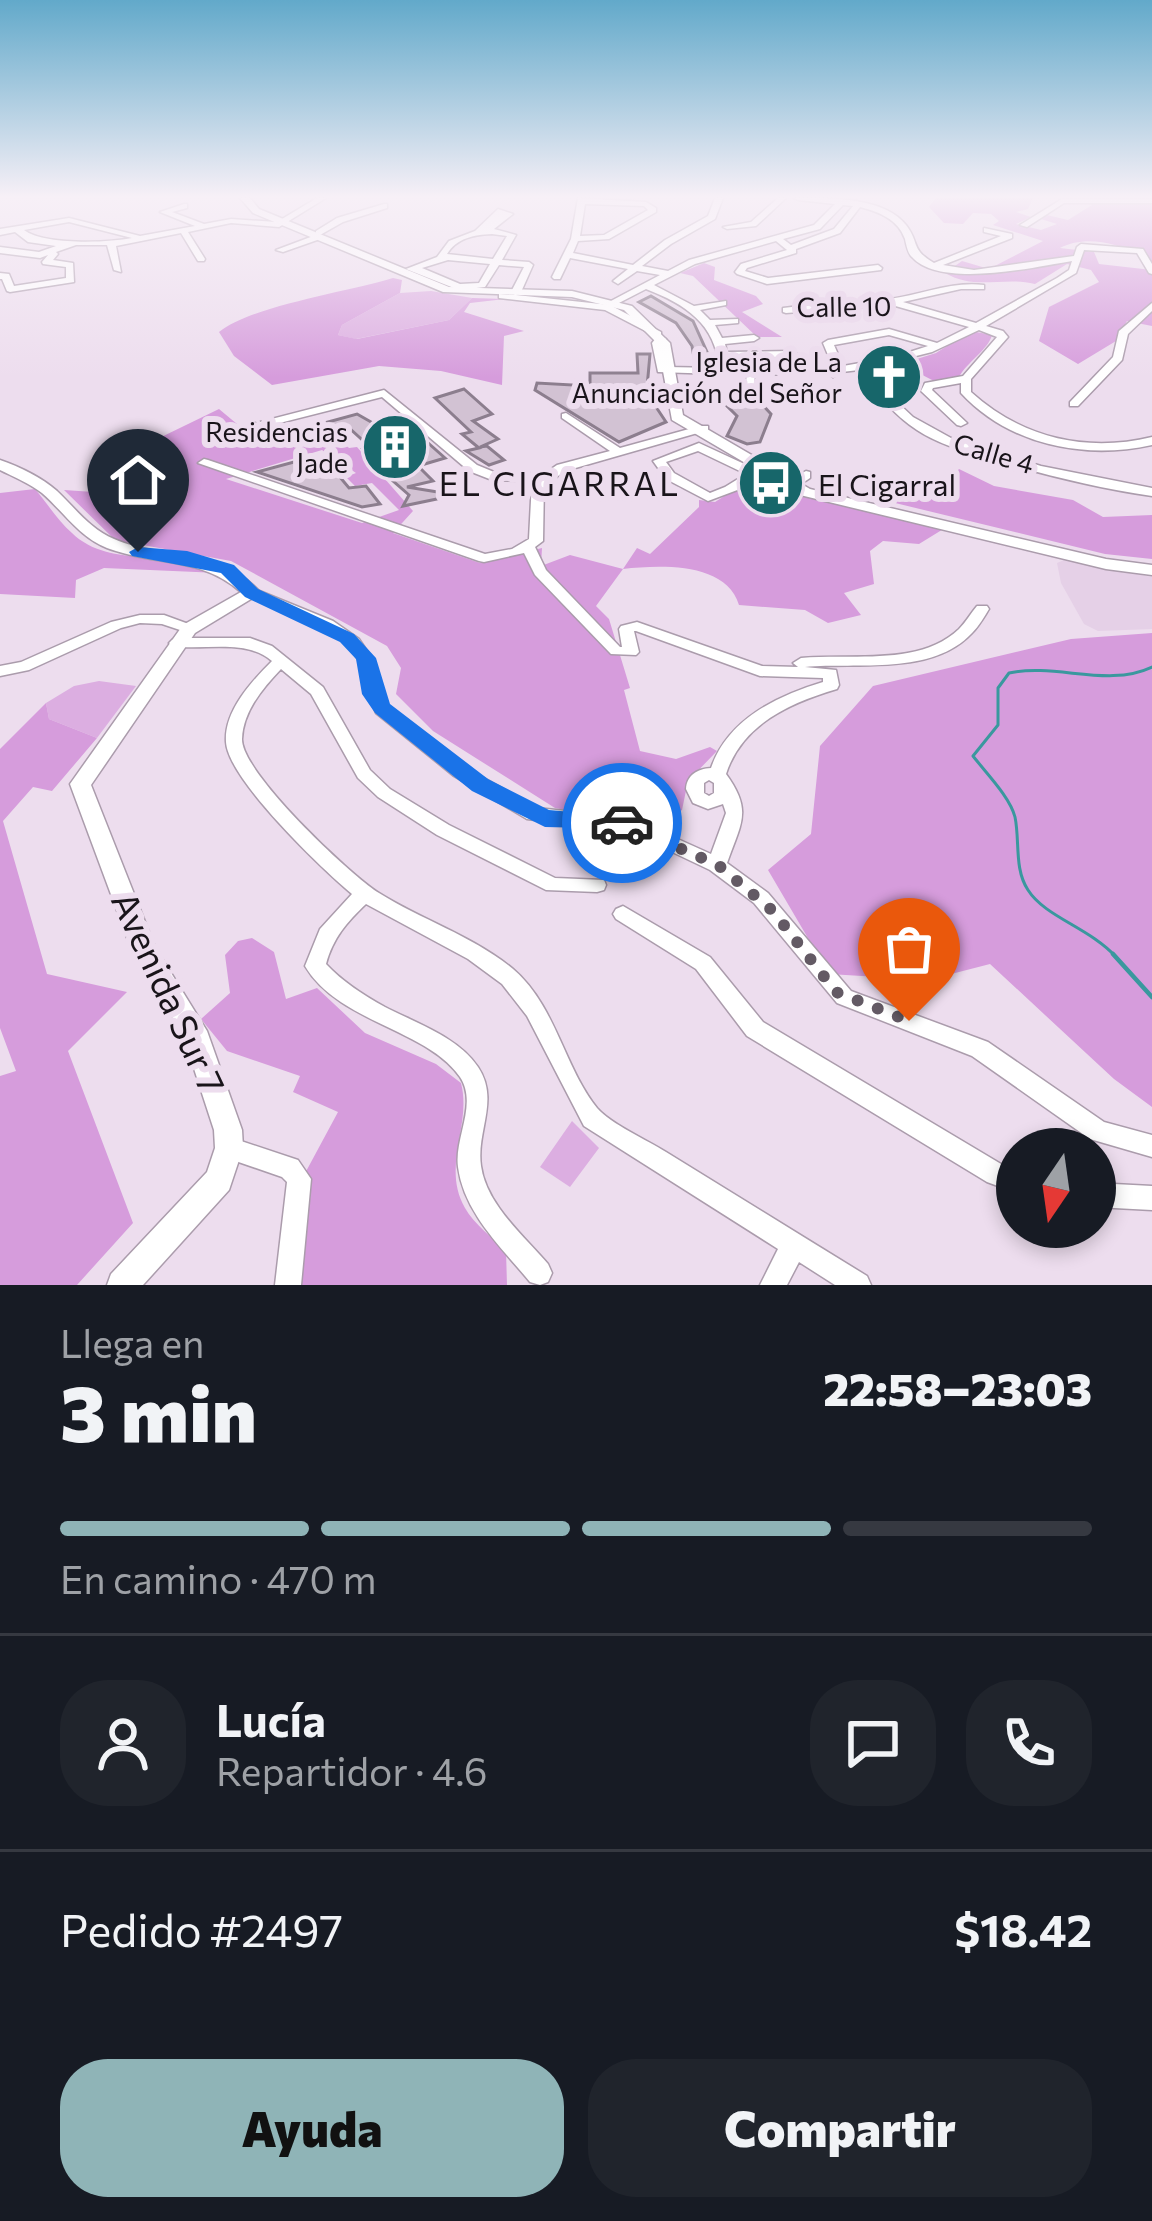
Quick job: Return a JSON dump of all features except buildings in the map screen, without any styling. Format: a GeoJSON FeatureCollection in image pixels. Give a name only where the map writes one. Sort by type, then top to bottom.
{"type":"FeatureCollection","features":[{"type":"Feature","properties":{"kind":"main road"},"geometry":{"type":"LineString","coordinates":[[367,258],[407,268]]}},
{"type":"Feature","properties":{"kind":"main road"},"geometry":{"type":"LineString","coordinates":[[380,258],[462,291],[572,294],[617,301],[660,325],[675,348],[670,370]]}},
{"type":"Feature","properties":{"kind":"main road"},"geometry":{"type":"LineString","coordinates":[[617,301],[642,317],[659,337],[682,406],[698,429],[757,470],[817,495],[1106,564],[1152,567]]}},
{"type":"Feature","properties":{"kind":"main road"},"geometry":{"type":"LineString","coordinates":[[698,429],[801,478],[1090,555],[1152,567]]}},
{"type":"Feature","properties":{"kind":"main road"},"geometry":{"type":"LineString","coordinates":[[0,464],[46,489],[96,537],[138,552],[209,562],[234,574],[252,593]]}},
{"type":"Feature","properties":{"kind":"main road","name":"Avenida Sur 7"},"geometry":{"type":"LineString","coordinates":[[229,1148],[224,1110],[205,1058],[144,951],[80,784],[190,638],[252,593]]}},
{"type":"Feature","properties":{"kind":"main road"},"geometry":{"type":"LineString","coordinates":[[122,1285],[201,1205],[218,1180],[229,1148]]}},
{"type":"Feature","properties":{"kind":"street"},"geometry":{"type":"LineString","coordinates":[[0,276],[7,276],[10,289],[68,281],[70,265],[46,262],[51,258]]}},
{"type":"Feature","properties":{"kind":"street"},"geometry":{"type":"LineString","coordinates":[[115,258],[118,270]]}},
{"type":"Feature","properties":{"kind":"street"},"geometry":{"type":"LineString","coordinates":[[407,268],[435,258]]}},
{"type":"Feature","properties":{"kind":"street"},"geometry":{"type":"LineString","coordinates":[[463,258],[529,265],[509,294],[607,307],[659,337]]}},
{"type":"Feature","properties":{"kind":"street"},"geometry":{"type":"LineString","coordinates":[[407,268],[471,287],[487,282],[500,258]]}},
{"type":"Feature","properties":{"kind":"street"},"geometry":{"type":"LineString","coordinates":[[557,277],[567,258]]}},
{"type":"Feature","properties":{"kind":"street"},"geometry":{"type":"LineString","coordinates":[[587,258],[669,274]]}},
{"type":"Feature","properties":{"kind":"street"},"geometry":{"type":"LineString","coordinates":[[618,281],[650,258]]}},
{"type":"Feature","properties":{"kind":"street"},"geometry":{"type":"LineString","coordinates":[[617,301],[708,258]]}},
{"type":"Feature","properties":{"kind":"street"},"geometry":{"type":"LineString","coordinates":[[774,258],[744,266],[740,272],[767,281],[878,267]]}},
{"type":"Feature","properties":{"kind":"street"},"geometry":{"type":"LineString","coordinates":[[670,370],[748,376],[862,367],[938,346],[1060,280],[1072,271],[1076,258],[983,273],[933,266],[919,258]]}},
{"type":"Feature","properties":{"kind":"street"},"geometry":{"type":"LineString","coordinates":[[933,266],[953,258]]}},
{"type":"Feature","properties":{"kind":"street"},"geometry":{"type":"LineString","coordinates":[[647,286],[697,308],[722,341],[725,373]]}},
{"type":"Feature","properties":{"kind":"street"},"geometry":{"type":"LineString","coordinates":[[892,302],[961,286],[981,287]]}},
{"type":"Feature","properties":{"kind":"street"},"geometry":{"type":"LineString","coordinates":[[676,296],[694,288]]}},
{"type":"Feature","properties":{"kind":"street","name":"Calle 10"},"geometry":{"type":"LineString","coordinates":[[786,310],[892,302],[976,325]]}},
{"type":"Feature","properties":{"kind":"street"},"geometry":{"type":"LineString","coordinates":[[697,308],[723,303]]}},
{"type":"Feature","properties":{"kind":"street"},"geometry":{"type":"LineString","coordinates":[[1074,404],[1118,358],[1123,333],[1152,306]]}},
{"type":"Feature","properties":{"kind":"street"},"geometry":{"type":"LineString","coordinates":[[709,323],[735,321]]}},
{"type":"Feature","properties":{"kind":"street"},"geometry":{"type":"LineString","coordinates":[[1135,323],[1152,328]]}},
{"type":"Feature","properties":{"kind":"street"},"geometry":{"type":"LineString","coordinates":[[962,423],[926,391],[929,385],[966,379],[1003,338],[976,325]]}},
{"type":"Feature","properties":{"kind":"street"},"geometry":{"type":"LineString","coordinates":[[839,369],[828,344],[889,332],[938,346]]}},
{"type":"Feature","properties":{"kind":"street"},"geometry":{"type":"LineString","coordinates":[[722,341],[754,338]]}},
{"type":"Feature","properties":{"kind":"street"},"geometry":{"type":"LineString","coordinates":[[725,355],[793,354]]}},
{"type":"Feature","properties":{"kind":"street","name":"Calle 4"},"geometry":{"type":"LineString","coordinates":[[862,367],[886,397],[935,435],[1106,485],[1152,492]]}},
{"type":"Feature","properties":{"kind":"street"},"geometry":{"type":"LineString","coordinates":[[722,399],[749,393],[748,376]]}},
{"type":"Feature","properties":{"kind":"street"},"geometry":{"type":"LineString","coordinates":[[966,379],[966,393],[980,406],[1027,432],[1100,447],[1152,441]]}},
{"type":"Feature","properties":{"kind":"street"},"geometry":{"type":"LineString","coordinates":[[252,428],[384,393],[479,472],[535,477],[614,448],[698,429]]}},
{"type":"Feature","properties":{"kind":"street"},"geometry":{"type":"LineString","coordinates":[[566,416],[614,448]]}},
{"type":"Feature","properties":{"kind":"street"},"geometry":{"type":"LineString","coordinates":[[558,467],[698,429]]}},
{"type":"Feature","properties":{"kind":"street"},"geometry":{"type":"LineString","coordinates":[[699,447],[757,470],[708,496],[670,476],[659,461],[699,447]]}},
{"type":"Feature","properties":{"kind":"street"},"geometry":{"type":"LineString","coordinates":[[204,463],[475,556],[529,548],[537,537],[535,477]]}},
{"type":"Feature","properties":{"kind":"street"},"geometry":{"type":"LineString","coordinates":[[529,548],[540,572],[616,651],[631,652],[626,629],[637,626],[685,641],[716,659],[823,671],[834,679],[768,707],[723,759],[721,798],[704,799],[732,823]]}},
{"type":"Feature","properties":{"kind":"street"},"geometry":{"type":"LineString","coordinates":[[252,593],[347,638],[366,658],[372,694],[382,709],[480,785],[545,818],[601,820],[643,829],[718,865],[773,911],[836,992],[980,1049],[1098,1131],[1152,1146]]}},
{"type":"Feature","properties":{"kind":"street"},"geometry":{"type":"LineString","coordinates":[[782,670],[821,660],[897,661],[943,652],[973,625],[982,609]]}},
{"type":"Feature","properties":{"kind":"street"},"geometry":{"type":"LineString","coordinates":[[0,671],[27,667],[90,634],[129,621],[159,619],[190,638],[260,645],[317,691],[364,774],[384,793],[443,830],[553,885],[597,886]]}},
{"type":"Feature","properties":{"kind":"street"},"geometry":{"type":"LineString","coordinates":[[280,661],[241,714],[234,753],[271,800],[365,894],[465,946],[511,979],[533,1008],[571,1089],[592,1119],[858,1285]]}},
{"type":"Feature","properties":{"kind":"street"},"geometry":{"type":"LineString","coordinates":[[718,865],[735,813],[721,782]]}},
{"type":"Feature","properties":{"kind":"street"},"geometry":{"type":"LineString","coordinates":[[365,894],[336,920],[319,945],[315,966],[364,1010],[458,1058],[473,1079],[480,1110],[468,1138],[469,1171],[488,1210],[539,1273]]}},
{"type":"Feature","properties":{"kind":"street"},"geometry":{"type":"LineString","coordinates":[[623,914],[703,963],[755,1029],[996,1175]]}},
{"type":"Feature","properties":{"kind":"street"},"geometry":{"type":"LineString","coordinates":[[229,1148],[290,1168],[299,1179],[288,1285]]}},
{"type":"Feature","properties":{"kind":"street"},"geometry":{"type":"LineString","coordinates":[[1116,1196],[1152,1198]]}},
{"type":"Feature","properties":{"kind":"street"},"geometry":{"type":"LineString","coordinates":[[773,1285],[793,1246]]}},
{"type":"Feature","properties":{"kind":"shaded area"},"geometry":{"type":"Polygon","coordinates":[[[1010,258],[1096,258],[1099,264],[1152,270],[1152,326],[1127,321],[1116,341],[1078,364],[1039,341],[1049,307],[1099,282],[1091,270],[1067,264],[1035,284],[968,281],[945,273],[962,261],[989,269],[1010,258]]]}},
{"type":"Feature","properties":{"kind":"shaded area"},"geometry":{"type":"Polygon","coordinates":[[[704,263],[715,267],[714,280],[756,296],[763,304],[742,312],[782,337],[757,337],[693,276],[680,273],[704,263]]]}},
{"type":"Feature","properties":{"kind":"shaded area"},"geometry":{"type":"Polygon","coordinates":[[[393,278],[402,280],[400,293],[342,325],[338,335],[357,339],[449,320],[472,298],[505,299],[470,303],[464,312],[524,331],[504,336],[502,385],[441,371],[379,366],[272,385],[234,356],[219,332],[276,307],[393,278]]]}},
{"type":"Feature","properties":{"kind":"shaded area"},"geometry":{"type":"Polygon","coordinates":[[[431,291],[472,298],[449,320],[356,339],[338,335],[342,325],[400,293],[431,291]]]}},
{"type":"Feature","properties":{"kind":"shaded area"},"geometry":{"type":"Polygon","coordinates":[[[971,331],[992,335],[959,377],[934,381],[901,364],[936,353],[971,331]]]}},
{"type":"Feature","properties":{"kind":"shaded area"},"geometry":{"type":"Polygon","coordinates":[[[219,409],[255,439],[311,425],[325,438],[336,435],[349,448],[357,447],[413,511],[393,533],[480,563],[542,548],[541,566],[570,555],[623,569],[596,606],[609,619],[630,688],[624,690],[640,751],[676,759],[710,747],[717,751],[688,781],[682,810],[660,827],[555,808],[433,731],[396,694],[401,668],[387,646],[231,561],[115,540],[64,490],[123,494],[125,481],[116,459],[219,409]],[[322,450],[226,479],[362,523],[399,510],[372,483],[355,486],[346,477],[356,473],[322,450]]]}},
{"type":"Feature","properties":{"kind":"shaded area"},"geometry":{"type":"Polygon","coordinates":[[[959,469],[994,486],[1073,500],[1103,517],[1152,515],[1152,559],[1105,554],[887,501],[904,490],[938,494],[959,469]]]}},
{"type":"Feature","properties":{"kind":"shaded area"},"geometry":{"type":"Polygon","coordinates":[[[761,473],[794,490],[945,528],[919,544],[883,541],[870,551],[874,584],[844,593],[861,615],[828,623],[805,610],[739,605],[721,581],[690,569],[623,569],[637,548],[650,554],[699,507],[699,500],[715,502],[761,473]]]}},
{"type":"Feature","properties":{"kind":"shaded area"},"geometry":{"type":"Polygon","coordinates":[[[35,489],[88,545],[124,555],[202,565],[219,573],[104,568],[76,580],[75,598],[0,594],[0,493],[35,489]]]}},
{"type":"Feature","properties":{"kind":"shaded area"},"geometry":{"type":"Polygon","coordinates":[[[1064,560],[1152,577],[1152,629],[1098,631],[1084,624],[1061,583],[1057,563],[1064,560]]]}},
{"type":"Feature","properties":{"kind":"shaded area"},"geometry":{"type":"Polygon","coordinates":[[[1152,633],[1152,1107],[1114,1079],[990,964],[928,980],[829,974],[768,870],[811,834],[820,746],[873,686],[1071,639],[1152,633]]]}},
{"type":"Feature","properties":{"kind":"shaded area"},"geometry":{"type":"Polygon","coordinates":[[[99,681],[136,686],[97,738],[49,719],[46,703],[74,686],[99,681]]]}},
{"type":"Feature","properties":{"kind":"shaded area"},"geometry":{"type":"Polygon","coordinates":[[[46,703],[49,719],[97,738],[52,791],[33,787],[3,821],[47,974],[127,992],[68,1051],[133,1223],[77,1285],[0,1285],[0,1076],[16,1071],[0,1028],[0,749],[46,703]]]}},
{"type":"Feature","properties":{"kind":"shaded area"},"geometry":{"type":"Polygon","coordinates":[[[252,938],[274,952],[286,999],[317,988],[365,1033],[436,1064],[461,1083],[458,1192],[473,1220],[506,1251],[507,1285],[297,1285],[303,1177],[338,1112],[293,1092],[300,1076],[227,1051],[201,1019],[230,993],[225,955],[238,941],[252,938]]]}},
{"type":"Feature","properties":{"kind":"shaded area"},"geometry":{"type":"Polygon","coordinates":[[[572,1121],[599,1148],[570,1187],[540,1167],[572,1121]]]}},
{"type":"Feature","properties":{"kind":"waterway"},"geometry":{"type":"LineString","coordinates":[[1115,956],[1045,908],[1028,890],[1012,809],[973,756],[998,725],[998,688],[1009,673],[1118,675],[1152,667]]}},
{"type":"Feature","properties":{"kind":"waterway"},"geometry":{"type":"LineString","coordinates":[[1115,956],[1152,997]]}},
{"type":"Feature","properties":{"kind":"way so far"},"geometry":{"type":"LineString","coordinates":[[622,823],[718,865],[761,898],[836,992],[909,1021]]}},
{"type":"Feature","properties":{"kind":"place","name":"Iglesia de La Anunciación del Señor"},"geometry":{"type":"Point","coordinates":[889,377]}},
{"type":"Feature","properties":{"kind":"place","name":"Residencias Jade"},"geometry":{"type":"Point","coordinates":[395,447]}},
{"type":"Feature","properties":{"kind":"place","name":"El Cigarral"},"geometry":{"type":"Point","coordinates":[771,483]}},
{"type":"Feature","properties":{"kind":"district","name":"EL CIGARRAL"},"geometry":{"type":"Point","coordinates":[560,482]}},
{"type":"Feature","properties":{"kind":"route"},"geometry":{"type":"LineString","coordinates":[[138,552],[187,557],[227,569],[252,593],[347,638],[366,658],[372,694],[382,709],[460,772],[524,810],[554,820],[622,823]]}}]}
